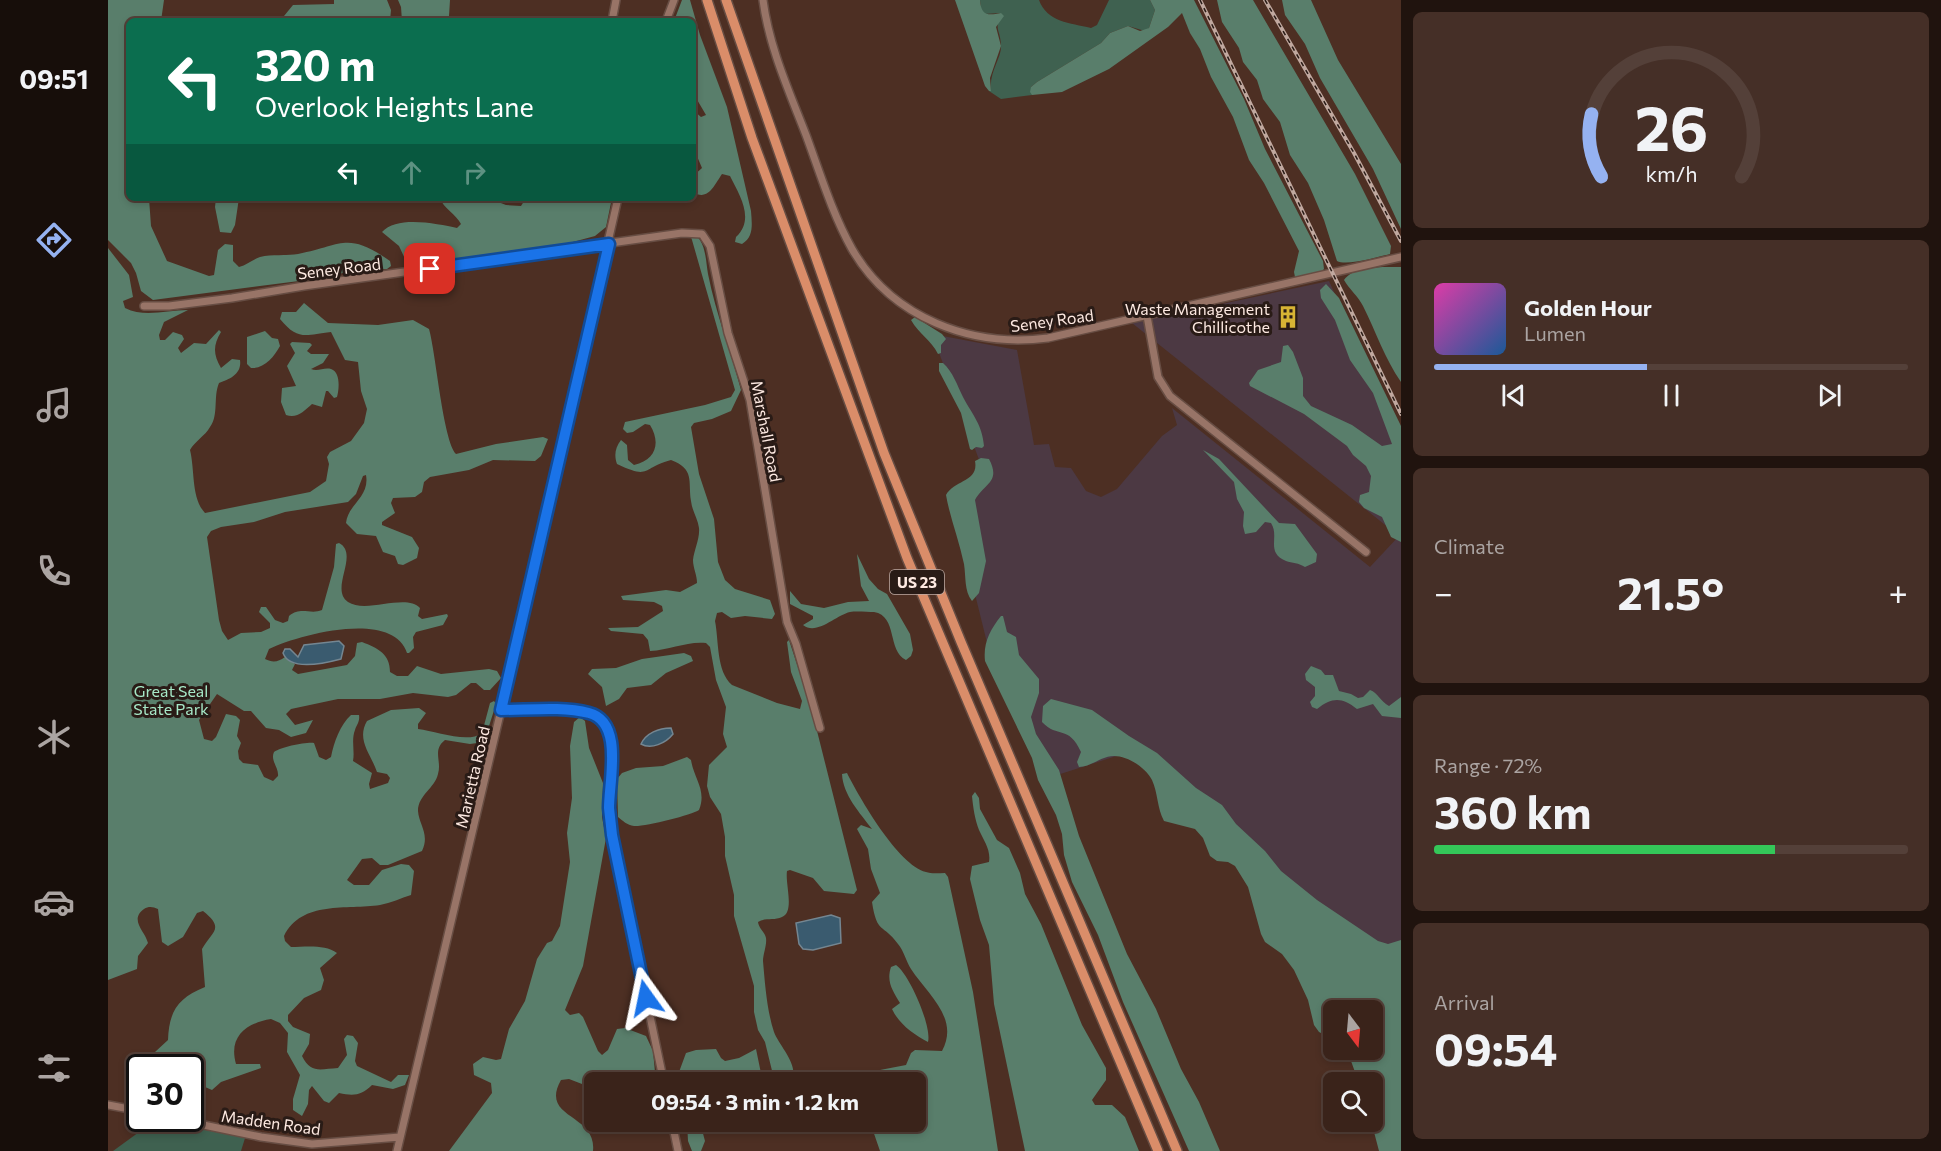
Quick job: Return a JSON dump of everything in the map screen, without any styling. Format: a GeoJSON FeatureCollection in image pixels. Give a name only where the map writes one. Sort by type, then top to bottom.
{"type":"FeatureCollection","features":[{"type":"Feature","properties":{"kind":"highway","name":"US 23"},"geometry":{"type":"LineString","coordinates":[[707,0],[752,138],[903,548],[1158,1151]]}},
{"type":"Feature","properties":{"kind":"highway","name":"US 23"},"geometry":{"type":"LineString","coordinates":[[726,0],[884,453],[961,642],[1177,1151]]}},
{"type":"Feature","properties":{"kind":"street"},"geometry":{"type":"LineString","coordinates":[[613,18],[616,0]]}},
{"type":"Feature","properties":{"kind":"street"},"geometry":{"type":"LineString","coordinates":[[667,18],[674,0]]}},
{"type":"Feature","properties":{"kind":"street","name":"Seney Road"},"geometry":{"type":"LineString","coordinates":[[763,0],[767,24],[780,66],[846,236],[871,274],[901,302],[921,316],[945,327],[981,338],[1001,340],[1048,338],[1401,256]]}},
{"type":"Feature","properties":{"kind":"street","name":"Marietta Road"},"geometry":{"type":"LineString","coordinates":[[397,1151],[617,201]]}},
{"type":"Feature","properties":{"kind":"street","name":"Marshall Road"},"geometry":{"type":"LineString","coordinates":[[609,244],[694,232],[702,234],[708,241],[728,333],[750,400],[787,622],[796,644],[820,728]]}},
{"type":"Feature","properties":{"kind":"street","name":"Seney Road"},"geometry":{"type":"LineString","coordinates":[[144,306],[210,301],[609,244]]}},
{"type":"Feature","properties":{"kind":"street"},"geometry":{"type":"LineString","coordinates":[[1147,316],[1158,377],[1170,396],[1366,552]]}},
{"type":"Feature","properties":{"kind":"street"},"geometry":{"type":"LineString","coordinates":[[501,710],[576,711],[591,713],[605,723],[612,749],[609,808],[612,835],[662,1072]]}},
{"type":"Feature","properties":{"kind":"street"},"geometry":{"type":"LineString","coordinates":[[108,1105],[126,1108]]}},
{"type":"Feature","properties":{"kind":"street","name":"Madden Road"},"geometry":{"type":"LineString","coordinates":[[204,1125],[261,1137],[312,1144],[400,1137]]}},
{"type":"Feature","properties":{"kind":"street"},"geometry":{"type":"LineString","coordinates":[[674,1132],[678,1151]]}},
{"type":"Feature","properties":{"kind":"shaded area"},"geometry":{"type":"Polygon","coordinates":[[[1329,281],[1401,440],[1401,950],[1358,957],[1132,751],[1051,777],[993,667],[951,497],[987,481],[932,334],[1017,350],[1034,445],[1049,444],[1055,467],[1071,468],[1086,491],[1101,497],[1117,489],[1162,436],[1177,425],[1172,408],[1370,567],[1399,536],[1132,323],[1329,281]]]}},
{"type":"Feature","properties":{"kind":"green space"},"geometry":{"type":"Polygon","coordinates":[[[108,0],[164,0],[161,18],[126,18],[126,201],[149,201],[151,226],[167,261],[209,276],[214,275],[218,250],[225,244],[233,245],[233,261],[239,267],[260,257],[298,254],[336,244],[354,243],[376,252],[390,261],[391,266],[387,269],[354,271],[299,281],[153,300],[141,291],[131,263],[108,240],[108,0]]]}},
{"type":"Feature","properties":{"kind":"green space"},"geometry":{"type":"Polygon","coordinates":[[[334,0],[387,0],[391,10],[390,18],[284,18],[293,5],[334,4],[334,0]]]}},
{"type":"Feature","properties":{"kind":"green space"},"geometry":{"type":"Polygon","coordinates":[[[398,0],[450,0],[448,18],[402,18],[398,0]]]}},
{"type":"Feature","properties":{"kind":"green space"},"geometry":{"type":"Polygon","coordinates":[[[682,0],[690,0],[695,18],[675,18],[682,0]]]}},
{"type":"Feature","properties":{"kind":"green space"},"geometry":{"type":"Polygon","coordinates":[[[955,0],[980,0],[982,9],[986,13],[1001,13],[1004,16],[996,27],[1001,46],[990,78],[991,91],[985,86],[955,0]]]}},
{"type":"Feature","properties":{"kind":"green space"},"geometry":{"type":"Polygon","coordinates":[[[980,0],[1039,0],[1053,17],[1067,23],[1091,28],[1097,25],[1109,0],[1150,0],[1155,10],[1149,28],[1145,31],[1128,26],[1110,33],[1101,43],[1037,82],[1031,87],[1032,95],[1001,99],[989,91],[1001,50],[998,27],[1001,13],[984,14],[980,0]]]}},
{"type":"Feature","properties":{"kind":"green space"},"geometry":{"type":"Polygon","coordinates":[[[1150,0],[1194,0],[1244,99],[1265,149],[1323,261],[1324,269],[1320,273],[1295,277],[1299,251],[1264,183],[1249,160],[1233,117],[1211,77],[1182,13],[1168,27],[1109,69],[1062,92],[1032,95],[1030,92],[1031,87],[1037,82],[1101,43],[1110,33],[1128,26],[1140,31],[1149,28],[1155,10],[1150,0]]]}},
{"type":"Feature","properties":{"kind":"green space"},"geometry":{"type":"Polygon","coordinates":[[[1217,0],[1253,0],[1355,174],[1391,246],[1390,254],[1355,262],[1337,261],[1324,220],[1308,183],[1290,155],[1280,122],[1263,99],[1257,80],[1243,62],[1239,48],[1222,22],[1217,0]]]}},
{"type":"Feature","properties":{"kind":"green space"},"geometry":{"type":"Polygon","coordinates":[[[1282,0],[1311,0],[1338,60],[1401,164],[1401,229],[1373,169],[1320,78],[1305,44],[1285,15],[1282,0]]]}},
{"type":"Feature","properties":{"kind":"green space"},"geometry":{"type":"Polygon","coordinates":[[[696,21],[727,107],[751,211],[752,225],[749,238],[742,244],[735,242],[744,223],[744,207],[730,176],[722,174],[707,193],[696,194],[696,173],[702,168],[696,154],[696,113],[701,117],[706,115],[696,98],[696,21]]]}},
{"type":"Feature","properties":{"kind":"green space"},"geometry":{"type":"Polygon","coordinates":[[[216,201],[239,201],[235,225],[231,233],[220,232],[216,201]]]}},
{"type":"Feature","properties":{"kind":"green space"},"geometry":{"type":"Polygon","coordinates":[[[442,201],[496,201],[506,205],[521,206],[524,201],[611,201],[606,227],[595,236],[569,243],[412,265],[406,261],[399,246],[382,232],[389,227],[407,222],[457,228],[461,224],[442,201]]]}},
{"type":"Feature","properties":{"kind":"green space"},"geometry":{"type":"Polygon","coordinates":[[[696,236],[704,248],[715,304],[741,390],[731,411],[694,423],[691,427],[699,474],[714,519],[718,562],[725,580],[735,589],[770,600],[775,614],[772,619],[745,616],[731,618],[722,612],[717,613],[715,621],[723,672],[732,685],[777,703],[800,709],[802,701],[791,672],[787,642],[789,640],[811,707],[857,890],[854,894],[824,891],[813,878],[790,870],[787,871],[789,904],[786,914],[779,918],[758,922],[766,938],[763,961],[770,1015],[774,1032],[788,1056],[793,1072],[772,1072],[765,1042],[758,1030],[754,1012],[754,986],[734,916],[734,895],[725,856],[725,837],[721,814],[710,797],[707,786],[709,765],[727,747],[723,734],[726,707],[716,680],[710,647],[706,643],[699,643],[650,651],[648,640],[643,634],[611,631],[608,628],[638,627],[663,611],[662,606],[654,602],[623,600],[621,596],[666,590],[680,592],[697,583],[693,560],[699,528],[692,505],[689,476],[684,467],[671,460],[641,472],[617,464],[615,455],[621,440],[627,445],[628,460],[634,465],[652,455],[656,444],[650,425],[645,424],[627,433],[623,429],[625,422],[705,405],[731,397],[735,390],[691,237],[696,236]]]}},
{"type":"Feature","properties":{"kind":"green space","name":"Great Seal State Park"},"geometry":{"type":"Polygon","coordinates":[[[108,248],[129,275],[133,297],[123,301],[125,308],[140,313],[188,310],[164,322],[159,335],[160,340],[165,340],[173,332],[182,335],[184,339],[178,348],[181,353],[194,343],[206,344],[219,330],[221,332],[216,341],[215,350],[221,368],[232,359],[240,360],[237,372],[231,378],[219,383],[213,422],[190,450],[195,492],[205,513],[310,492],[326,481],[329,464],[327,457],[330,452],[351,441],[364,423],[367,409],[361,391],[358,362],[345,360],[331,332],[297,334],[280,319],[282,312],[296,312],[304,303],[328,323],[378,325],[413,320],[429,329],[447,432],[456,454],[496,444],[543,437],[548,439],[541,456],[535,461],[493,460],[469,470],[430,477],[424,482],[422,492],[415,497],[393,498],[391,503],[395,513],[382,522],[382,525],[412,537],[419,548],[417,558],[403,565],[398,564],[395,556],[383,552],[376,536],[357,534],[346,523],[365,489],[366,475],[363,476],[356,494],[348,502],[285,512],[254,522],[221,527],[211,531],[207,537],[219,620],[228,640],[241,633],[261,632],[270,628],[270,623],[259,612],[261,607],[266,607],[275,620],[283,623],[288,621],[289,616],[293,613],[322,610],[334,567],[336,544],[339,543],[345,548],[347,555],[342,589],[343,596],[348,602],[365,606],[405,602],[420,608],[418,616],[422,619],[447,614],[448,616],[443,625],[416,632],[413,637],[414,648],[409,653],[398,640],[384,632],[344,629],[283,643],[269,649],[265,659],[275,661],[285,657],[295,664],[292,670],[298,674],[347,665],[355,656],[357,643],[362,642],[382,652],[388,661],[390,672],[397,676],[408,676],[417,666],[441,674],[489,669],[497,671],[501,678],[490,690],[484,690],[476,683],[471,683],[456,695],[448,697],[413,693],[380,699],[338,699],[291,709],[286,714],[295,725],[313,720],[306,733],[291,737],[279,730],[266,728],[251,711],[244,711],[217,694],[199,720],[204,739],[212,741],[226,714],[236,716],[240,720],[237,736],[241,743],[238,751],[239,759],[243,763],[258,765],[264,777],[273,781],[278,776],[273,758],[274,752],[294,745],[314,743],[319,757],[326,760],[331,757],[344,724],[351,715],[359,715],[353,738],[353,761],[372,773],[370,789],[388,783],[390,778],[387,774],[377,772],[366,747],[363,734],[367,721],[391,710],[419,708],[426,713],[418,724],[418,729],[451,736],[469,737],[482,733],[490,703],[494,701],[496,704],[484,742],[470,744],[445,740],[441,744],[438,752],[439,769],[436,779],[419,805],[418,811],[425,840],[422,851],[388,865],[380,865],[372,858],[362,859],[347,880],[354,885],[369,885],[382,870],[401,864],[409,865],[414,871],[411,895],[380,905],[314,912],[302,917],[292,925],[284,936],[285,941],[291,947],[321,947],[337,953],[320,968],[324,980],[321,990],[304,998],[288,1015],[288,1021],[293,1027],[310,1034],[309,1044],[302,1056],[305,1062],[317,1069],[338,1068],[347,1055],[344,1039],[347,1035],[353,1036],[358,1043],[355,1061],[357,1066],[391,1082],[398,1075],[409,1075],[405,1085],[393,1089],[372,1085],[357,1094],[339,1093],[329,1103],[324,1101],[312,1086],[309,1090],[308,1104],[302,1116],[293,1110],[293,1099],[300,1075],[287,1052],[288,1033],[280,1023],[271,1019],[247,1028],[237,1039],[235,1046],[236,1064],[260,1064],[261,1068],[221,1082],[212,1090],[204,1087],[204,1054],[155,1054],[168,1040],[170,1021],[177,1007],[188,996],[205,987],[202,949],[215,926],[203,911],[197,913],[183,937],[168,946],[162,942],[158,909],[148,907],[144,909],[138,921],[148,943],[138,956],[137,969],[108,980],[108,248]]]}},
{"type":"Feature","properties":{"kind":"green space"},"geometry":{"type":"Polygon","coordinates":[[[1401,267],[1401,382],[1385,355],[1363,306],[1344,280],[1362,269],[1401,267]]]}},
{"type":"Feature","properties":{"kind":"green space"},"geometry":{"type":"Polygon","coordinates":[[[1326,284],[1339,298],[1401,426],[1401,542],[1391,537],[1382,517],[1364,508],[1359,502],[1360,495],[1369,492],[1371,476],[1366,466],[1353,455],[1347,446],[1304,414],[1250,386],[1249,383],[1258,370],[1281,362],[1283,346],[1288,345],[1303,378],[1303,396],[1311,406],[1352,425],[1382,446],[1392,444],[1373,393],[1350,360],[1335,320],[1321,298],[1320,290],[1326,284]]]}},
{"type":"Feature","properties":{"kind":"green space"},"geometry":{"type":"Polygon","coordinates":[[[915,317],[946,339],[941,345],[941,353],[938,354],[914,325],[911,320],[915,317]]]}},
{"type":"Feature","properties":{"kind":"green space"},"geometry":{"type":"Polygon","coordinates":[[[265,331],[272,338],[278,339],[280,346],[268,361],[260,367],[251,368],[247,364],[247,337],[265,331]]]}},
{"type":"Feature","properties":{"kind":"green space"},"geometry":{"type":"Polygon","coordinates":[[[292,342],[310,343],[312,345],[307,351],[311,354],[329,354],[323,363],[311,369],[331,369],[338,377],[339,386],[337,397],[334,398],[326,391],[322,407],[312,404],[300,414],[290,416],[286,415],[281,402],[282,388],[296,386],[287,366],[295,353],[290,344],[292,342]]]}},
{"type":"Feature","properties":{"kind":"green space"},"geometry":{"type":"Polygon","coordinates":[[[939,363],[943,363],[950,370],[976,420],[983,438],[982,448],[970,449],[961,413],[939,371],[939,363]]]}},
{"type":"Feature","properties":{"kind":"green space"},"geometry":{"type":"Polygon","coordinates":[[[1203,450],[1219,459],[1279,523],[1295,524],[1317,554],[1316,562],[1305,567],[1280,557],[1274,549],[1271,523],[1265,522],[1256,532],[1245,534],[1244,512],[1237,499],[1234,482],[1203,450]]]}},
{"type":"Feature","properties":{"kind":"green space"},"geometry":{"type":"Polygon","coordinates":[[[981,458],[989,459],[993,473],[990,482],[975,500],[986,561],[979,593],[972,601],[966,588],[964,564],[946,495],[954,486],[970,477],[975,468],[975,461],[981,458]]]}},
{"type":"Feature","properties":{"kind":"green space"},"geometry":{"type":"Polygon","coordinates":[[[857,554],[869,579],[878,589],[887,594],[910,634],[913,650],[911,656],[906,660],[896,649],[890,627],[881,615],[874,612],[850,612],[820,627],[808,628],[803,625],[813,619],[813,616],[790,604],[790,591],[801,604],[824,608],[848,602],[869,601],[861,586],[857,554]]]}},
{"type":"Feature","properties":{"kind":"green space"},"geometry":{"type":"Polygon","coordinates":[[[1003,616],[1007,632],[1016,637],[1019,655],[1039,679],[1039,693],[1031,717],[1036,734],[1059,770],[1079,836],[1127,954],[1156,1009],[1181,1069],[1199,1102],[1220,1151],[1189,1151],[1123,1002],[1098,935],[1072,882],[1056,815],[1038,780],[1032,758],[985,661],[988,637],[1003,616]]]}},
{"type":"Feature","properties":{"kind":"green space"},"geometry":{"type":"Polygon","coordinates":[[[684,653],[691,656],[693,661],[666,673],[651,685],[627,688],[619,699],[606,706],[602,687],[588,674],[592,669],[616,668],[642,659],[684,653]]]}},
{"type":"Feature","properties":{"kind":"green space"},"geometry":{"type":"Polygon","coordinates":[[[1311,666],[1321,670],[1325,675],[1333,675],[1339,691],[1358,698],[1363,697],[1370,690],[1389,706],[1401,697],[1401,718],[1382,716],[1373,704],[1357,709],[1347,702],[1337,700],[1327,702],[1317,709],[1312,707],[1310,702],[1315,696],[1315,687],[1306,680],[1305,674],[1311,666]]]}},
{"type":"Feature","properties":{"kind":"green space"},"geometry":{"type":"Polygon","coordinates":[[[1051,699],[1092,710],[1157,753],[1196,788],[1222,805],[1236,824],[1265,851],[1281,871],[1317,900],[1378,941],[1388,944],[1401,940],[1401,1151],[1379,1151],[1374,1132],[1383,1132],[1383,1072],[1355,1072],[1351,1060],[1383,1060],[1383,1000],[1323,1000],[1323,1034],[1319,1032],[1314,1025],[1308,1000],[1294,970],[1282,954],[1265,942],[1248,887],[1235,866],[1228,862],[1217,861],[1210,856],[1203,838],[1195,829],[1164,821],[1152,780],[1146,771],[1136,764],[1125,758],[1114,756],[1079,767],[1077,762],[1081,752],[1076,743],[1072,738],[1053,730],[1042,722],[1043,706],[1051,699]]]}},
{"type":"Feature","properties":{"kind":"green space"},"geometry":{"type":"Polygon","coordinates":[[[580,717],[585,721],[589,748],[603,783],[602,817],[606,838],[583,966],[565,1010],[570,1015],[579,1013],[583,1017],[602,1055],[608,1050],[617,1029],[625,1028],[646,1036],[653,1051],[655,1072],[584,1072],[584,1084],[569,1079],[561,1080],[556,1093],[557,1102],[563,1110],[584,1126],[584,1132],[588,1132],[593,1151],[449,1151],[492,1093],[491,1083],[474,1075],[473,1064],[483,1057],[501,1059],[509,1029],[525,1001],[537,959],[547,943],[552,941],[560,926],[570,862],[567,833],[572,798],[570,746],[574,722],[580,717]]]}},
{"type":"Feature","properties":{"kind":"green space"},"geometry":{"type":"Polygon","coordinates":[[[687,757],[691,760],[701,790],[699,810],[678,818],[639,826],[629,825],[618,817],[617,779],[622,773],[636,768],[663,766],[687,757]]]}},
{"type":"Feature","properties":{"kind":"green space"},"geometry":{"type":"Polygon","coordinates":[[[847,773],[880,829],[904,857],[915,867],[926,872],[945,873],[948,877],[973,992],[998,1151],[880,1151],[873,1132],[926,1132],[926,1072],[870,1072],[906,1065],[911,1053],[915,1050],[942,1051],[947,1028],[933,997],[911,969],[900,947],[876,920],[872,902],[880,893],[871,869],[868,849],[857,829],[861,825],[872,829],[845,789],[842,774],[847,773]]]}},
{"type":"Feature","properties":{"kind":"green space"},"geometry":{"type":"Polygon","coordinates":[[[975,792],[979,798],[980,809],[997,840],[1009,848],[1020,873],[1025,894],[1041,924],[1082,1025],[1106,1068],[1106,1080],[1092,1100],[1095,1105],[1112,1105],[1125,1117],[1139,1151],[1025,1151],[994,1004],[989,945],[970,879],[972,866],[989,862],[988,850],[975,818],[972,796],[975,792]]]}},
{"type":"Feature","properties":{"kind":"green space"},"geometry":{"type":"Polygon","coordinates":[[[896,965],[907,979],[919,1002],[927,1025],[928,1042],[907,1028],[892,1009],[900,1003],[889,977],[891,967],[896,965]]]}},
{"type":"Feature","properties":{"kind":"green space"},"geometry":{"type":"Polygon","coordinates":[[[716,1049],[725,1061],[739,1058],[756,1049],[761,1072],[679,1072],[686,1053],[716,1049]]]}},
{"type":"Feature","properties":{"kind":"green space"},"geometry":{"type":"Polygon","coordinates":[[[204,1126],[246,1135],[241,1151],[113,1151],[139,1132],[204,1132],[204,1126]]]}},
{"type":"Feature","properties":{"kind":"green space"},"geometry":{"type":"Polygon","coordinates":[[[688,1132],[703,1132],[705,1141],[701,1151],[692,1151],[688,1132]]]}},
{"type":"Feature","properties":{"kind":"water"},"geometry":{"type":"Polygon","coordinates":[[[339,641],[344,646],[341,659],[327,662],[309,665],[293,663],[283,653],[285,649],[290,649],[298,657],[304,645],[339,641]]]}},
{"type":"Feature","properties":{"kind":"water"},"geometry":{"type":"Polygon","coordinates":[[[671,728],[673,734],[662,743],[654,746],[641,744],[653,732],[671,728]]]}},
{"type":"Feature","properties":{"kind":"water"},"geometry":{"type":"Polygon","coordinates":[[[831,915],[840,918],[841,943],[813,950],[803,949],[799,944],[796,923],[831,915]]]}},
{"type":"Feature","properties":{"kind":"railway"},"geometry":{"type":"LineString","coordinates":[[1200,0],[1401,414]]}},
{"type":"Feature","properties":{"kind":"railway"},"geometry":{"type":"LineString","coordinates":[[1265,0],[1354,153],[1401,241]]}},
{"type":"Feature","properties":{"kind":"place","name":"Waste Management Chillicothe"},"geometry":{"type":"Point","coordinates":[1288,317]}},
{"type":"Feature","properties":{"kind":"route"},"geometry":{"type":"LineString","coordinates":[[430,269],[609,244],[571,398],[501,710],[576,711],[591,713],[605,723],[612,742],[609,808],[612,835],[646,998]]}}]}
